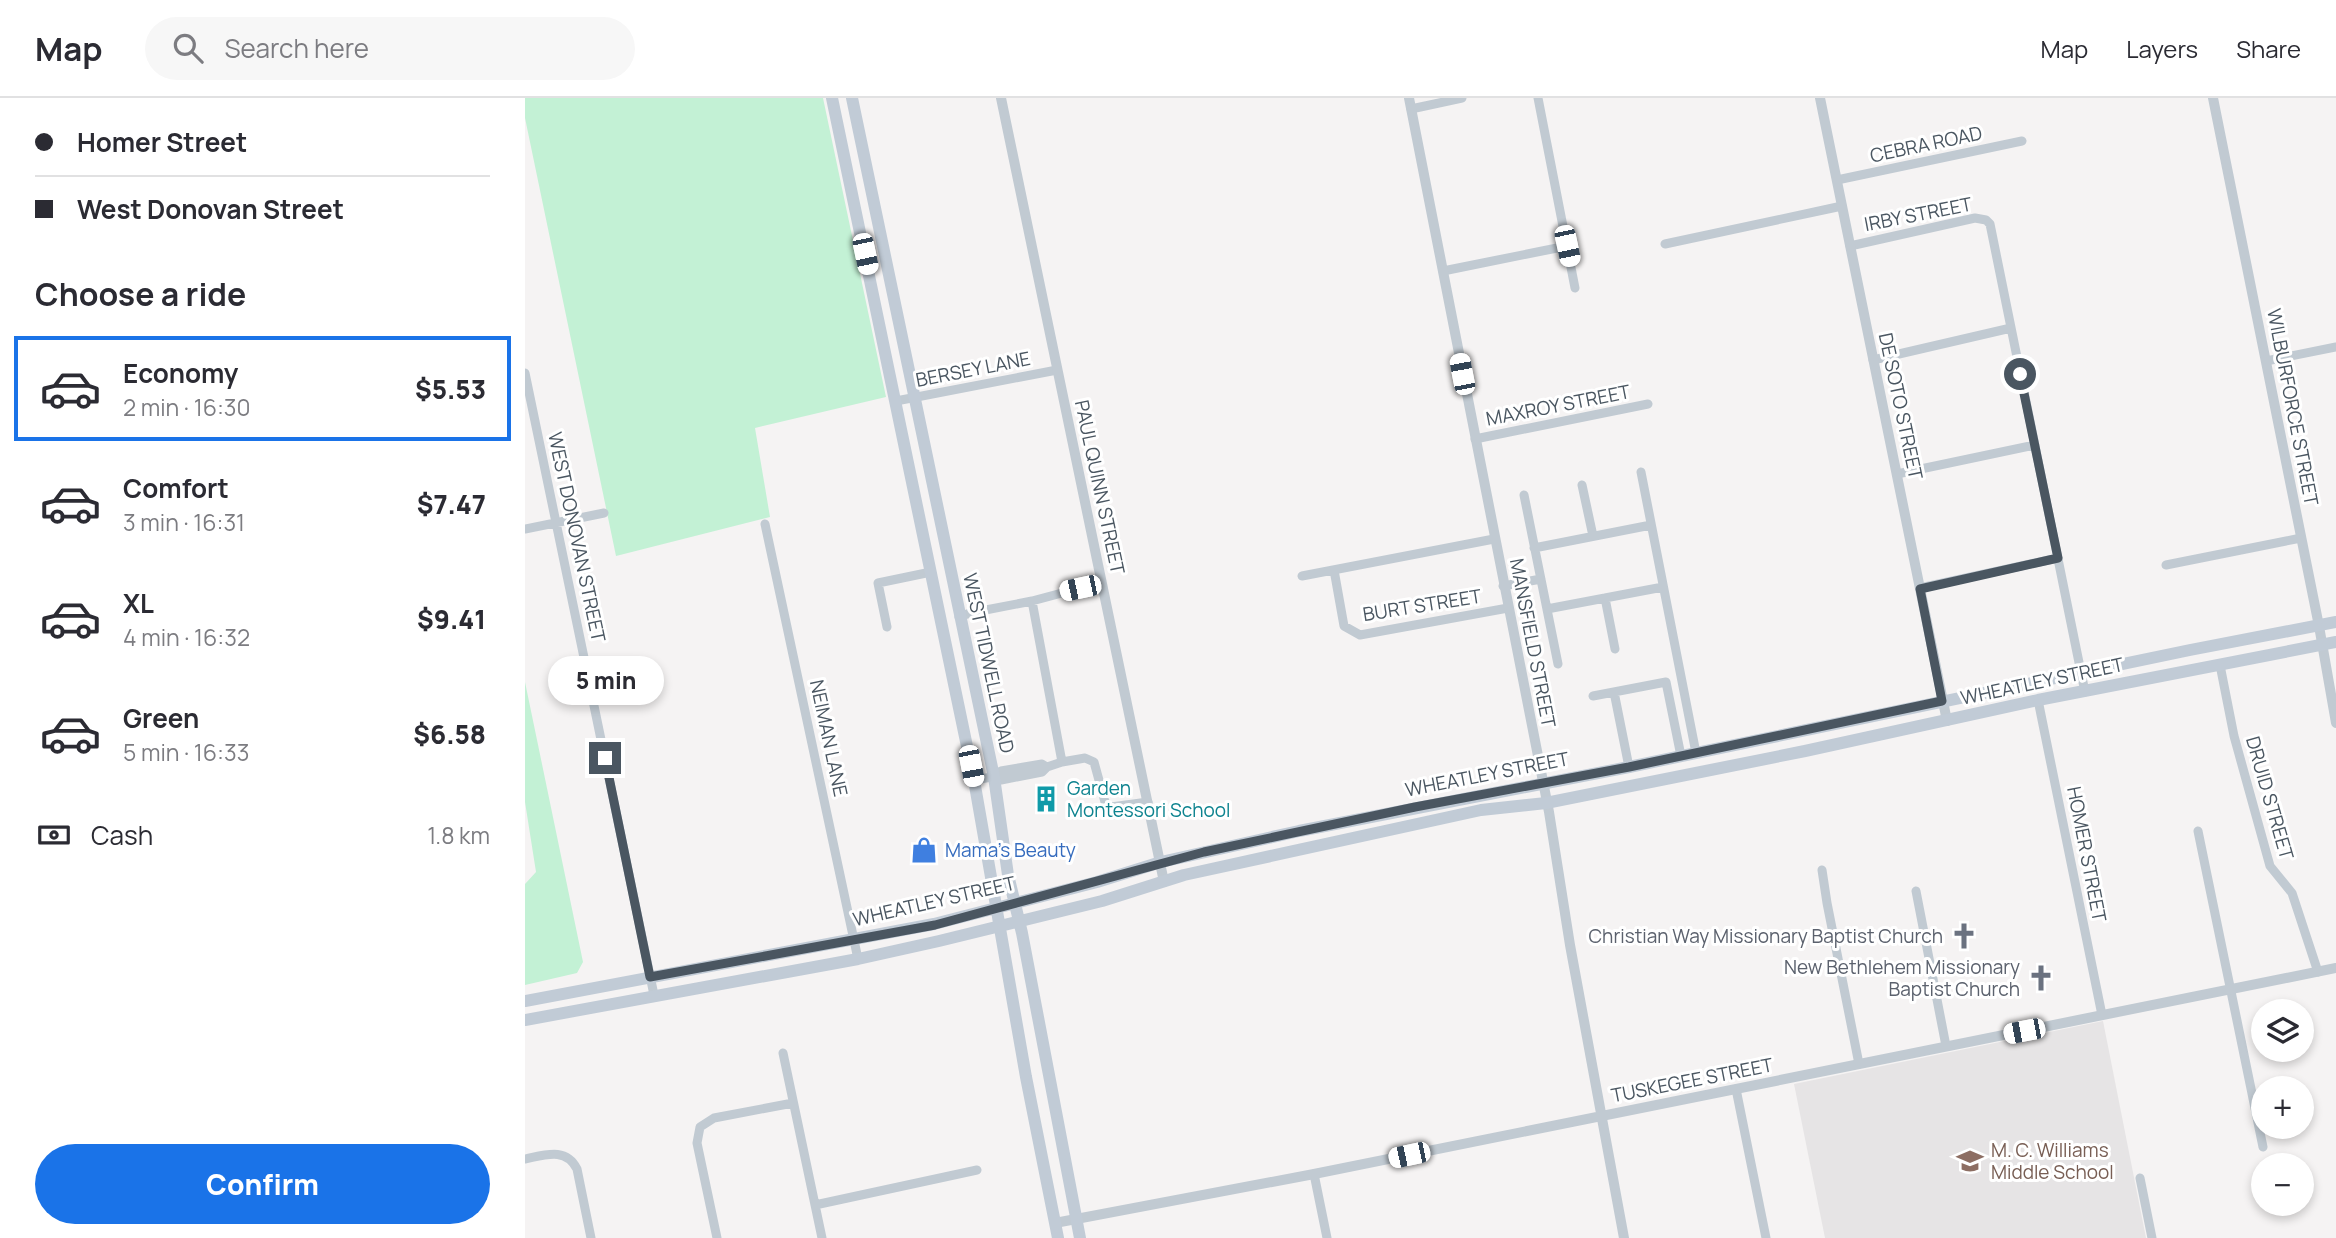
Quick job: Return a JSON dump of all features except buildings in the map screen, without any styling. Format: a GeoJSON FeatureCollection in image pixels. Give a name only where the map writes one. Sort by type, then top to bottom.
{"type":"FeatureCollection","features":[{"type":"Feature","properties":{"kind":"main road","name":"WEST TIDWELL ROAD"},"geometry":{"type":"LineString","coordinates":[[832,98],[974,780],[1026,1077],[1058,1238]]}},
{"type":"Feature","properties":{"kind":"main road","name":"WEST TIDWELL ROAD"},"geometry":{"type":"LineString","coordinates":[[852,98],[938,520],[965,615],[996,777],[1014,902],[1080,1238]]}},
{"type":"Feature","properties":{"kind":"main road"},"geometry":{"type":"LineString","coordinates":[[870,281],[889,281]]}},
{"type":"Feature","properties":{"kind":"main road"},"geometry":{"type":"LineString","coordinates":[[922,525],[938,520]]}},
{"type":"Feature","properties":{"kind":"main road","name":"WHEATLEY STREET"},"geometry":{"type":"LineString","coordinates":[[525,1001],[935,925],[1161,862],[1288,833],[1629,767],[2081,672],[2336,622]]}},
{"type":"Feature","properties":{"kind":"main road","name":"WHEATLEY STREET"},"geometry":{"type":"LineString","coordinates":[[525,1020],[858,959],[1018,921],[1164,882],[1184,874],[1481,810],[1546,803],[2038,700],[2336,642]]}},
{"type":"Feature","properties":{"kind":"main road"},"geometry":{"type":"LineString","coordinates":[[2190,650],[2194,670]]}},
{"type":"Feature","properties":{"kind":"main road"},"geometry":{"type":"LineString","coordinates":[[1810,728],[1814,749]]}},
{"type":"Feature","properties":{"kind":"main road"},"geometry":{"type":"LineString","coordinates":[[1681,756],[1685,775]]}},
{"type":"Feature","properties":{"kind":"main road"},"geometry":{"type":"LineString","coordinates":[[1415,807],[1419,825]]}},
{"type":"Feature","properties":{"kind":"main road"},"geometry":{"type":"LineString","coordinates":[[1288,833],[1292,851]]}},
{"type":"Feature","properties":{"kind":"main road"},"geometry":{"type":"LineString","coordinates":[[1026,1077],[1048,1071]]}},
{"type":"Feature","properties":{"kind":"street","name":"PAUL QUINN STREET"},"geometry":{"type":"LineString","coordinates":[[1001,98],[1164,882]]}},
{"type":"Feature","properties":{"kind":"street"},"geometry":{"type":"LineString","coordinates":[[1410,104],[1462,98]]}},
{"type":"Feature","properties":{"kind":"street"},"geometry":{"type":"LineString","coordinates":[[1538,98],[1575,288]]}},
{"type":"Feature","properties":{"kind":"street","name":"DE SOTO STREET"},"geometry":{"type":"LineString","coordinates":[[1820,98],[1947,721]]}},
{"type":"Feature","properties":{"kind":"street","name":"WILBURFORCE STREET"},"geometry":{"type":"LineString","coordinates":[[2213,98],[2336,719]]}},
{"type":"Feature","properties":{"kind":"street","name":"MANSFIELD STREET"},"geometry":{"type":"LineString","coordinates":[[1410,104],[1543,784],[1625,1238]]}},
{"type":"Feature","properties":{"kind":"street","name":"CEBRA ROAD"},"geometry":{"type":"LineString","coordinates":[[1837,180],[2022,141]]}},
{"type":"Feature","properties":{"kind":"street"},"geometry":{"type":"LineString","coordinates":[[1665,244],[1842,206]]}},
{"type":"Feature","properties":{"kind":"street","name":"IRBY STREET"},"geometry":{"type":"LineString","coordinates":[[1850,246],[1975,218],[1986,220],[1990,226],[2011,328]]}},
{"type":"Feature","properties":{"kind":"street"},"geometry":{"type":"LineString","coordinates":[[1443,271],[1567,246]]}},
{"type":"Feature","properties":{"kind":"street"},"geometry":{"type":"LineString","coordinates":[[1873,360],[2011,328],[2085,692]]}},
{"type":"Feature","properties":{"kind":"street"},"geometry":{"type":"LineString","coordinates":[[2266,361],[2336,347]]}},
{"type":"Feature","properties":{"kind":"street","name":"BERSEY LANE"},"geometry":{"type":"LineString","coordinates":[[896,401],[1057,370]]}},
{"type":"Feature","properties":{"kind":"street","name":"WEST DONOVAN STREET"},"geometry":{"type":"LineString","coordinates":[[525,373],[654,995]]}},
{"type":"Feature","properties":{"kind":"street","name":"MAXROY STREET"},"geometry":{"type":"LineString","coordinates":[[1475,439],[1648,404]]}},
{"type":"Feature","properties":{"kind":"street"},"geometry":{"type":"LineString","coordinates":[[1897,474],[2035,445]]}},
{"type":"Feature","properties":{"kind":"street"},"geometry":{"type":"LineString","coordinates":[[1641,472],[1696,753]]}},
{"type":"Feature","properties":{"kind":"street"},"geometry":{"type":"LineString","coordinates":[[1582,485],[1593,536]]}},
{"type":"Feature","properties":{"kind":"street"},"geometry":{"type":"LineString","coordinates":[[1524,495],[1558,664]]}},
{"type":"Feature","properties":{"kind":"street"},"geometry":{"type":"LineString","coordinates":[[525,529],[604,513]]}},
{"type":"Feature","properties":{"kind":"street","name":"NEIMAN LANE"},"geometry":{"type":"LineString","coordinates":[[765,524],[858,959]]}},
{"type":"Feature","properties":{"kind":"street"},"geometry":{"type":"LineString","coordinates":[[1534,548],[1651,525]]}},
{"type":"Feature","properties":{"kind":"street"},"geometry":{"type":"LineString","coordinates":[[2166,565],[2301,538]]}},
{"type":"Feature","properties":{"kind":"street"},"geometry":{"type":"LineString","coordinates":[[1302,576],[1494,539]]}},
{"type":"Feature","properties":{"kind":"street"},"geometry":{"type":"LineString","coordinates":[[1920,589],[2058,558]]}},
{"type":"Feature","properties":{"kind":"street","name":"BURT STREET"},"geometry":{"type":"LineString","coordinates":[[1334,570],[1344,626],[1360,635],[1508,608]]}},
{"type":"Feature","properties":{"kind":"street"},"geometry":{"type":"LineString","coordinates":[[887,627],[878,583],[931,572]]}},
{"type":"Feature","properties":{"kind":"street"},"geometry":{"type":"LineString","coordinates":[[1503,586],[1541,579]]}},
{"type":"Feature","properties":{"kind":"street"},"geometry":{"type":"LineString","coordinates":[[965,615],[1088,586]]}},
{"type":"Feature","properties":{"kind":"street"},"geometry":{"type":"LineString","coordinates":[[1547,609],[1663,587]]}},
{"type":"Feature","properties":{"kind":"street"},"geometry":{"type":"LineString","coordinates":[[1605,598],[1615,649]]}},
{"type":"Feature","properties":{"kind":"street"},"geometry":{"type":"LineString","coordinates":[[1032,601],[1062,762]]}},
{"type":"Feature","properties":{"kind":"street","name":"DRUID STREET"},"geometry":{"type":"LineString","coordinates":[[2220,665],[2234,736],[2270,866],[2292,893],[2318,972]]}},
{"type":"Feature","properties":{"kind":"street"},"geometry":{"type":"LineString","coordinates":[[1593,696],[1666,682],[1681,756]]}},
{"type":"Feature","properties":{"kind":"street"},"geometry":{"type":"LineString","coordinates":[[1614,692],[1629,767]]}},
{"type":"Feature","properties":{"kind":"street","name":"HOMER STREET"},"geometry":{"type":"LineString","coordinates":[[2038,700],[2102,1015]]}},
{"type":"Feature","properties":{"kind":"street"},"geometry":{"type":"LineString","coordinates":[[974,780],[996,777],[1002,780],[1042,772],[1047,767],[1062,762],[1085,758],[1094,762],[1105,802],[1111,807],[1148,802]]}},
{"type":"Feature","properties":{"kind":"street"},"geometry":{"type":"LineString","coordinates":[[2198,831],[2263,1147]]}},
{"type":"Feature","properties":{"kind":"street"},"geometry":{"type":"LineString","coordinates":[[1822,870],[1859,1064]]}},
{"type":"Feature","properties":{"kind":"street"},"geometry":{"type":"LineString","coordinates":[[1916,891],[1946,1046]]}},
{"type":"Feature","properties":{"kind":"street","name":"TUSKEGEE STREET"},"geometry":{"type":"LineString","coordinates":[[1055,1223],[1314,1174],[2336,968]]}},
{"type":"Feature","properties":{"kind":"street"},"geometry":{"type":"LineString","coordinates":[[783,1053],[823,1238]]}},
{"type":"Feature","properties":{"kind":"street"},"geometry":{"type":"LineString","coordinates":[[1736,1089],[1766,1238]]}},
{"type":"Feature","properties":{"kind":"street"},"geometry":{"type":"LineString","coordinates":[[717,1238],[697,1134],[706,1122],[793,1103]]}},
{"type":"Feature","properties":{"kind":"street"},"geometry":{"type":"LineString","coordinates":[[525,1159],[553,1153],[562,1154],[572,1161],[577,1169],[591,1238]]}},
{"type":"Feature","properties":{"kind":"street"},"geometry":{"type":"LineString","coordinates":[[815,1205],[977,1170]]}},
{"type":"Feature","properties":{"kind":"street"},"geometry":{"type":"LineString","coordinates":[[1314,1174],[1327,1238]]}},
{"type":"Feature","properties":{"kind":"street"},"geometry":{"type":"LineString","coordinates":[[2140,1178],[2152,1238]]}},
{"type":"Feature","properties":{"kind":"shaded area","name":"M. C. Williams Middle School"},"geometry":{"type":"Polygon","coordinates":[[[2103,1021],[2146,1238],[1825,1238],[1794,1084],[2103,1021]]]}},
{"type":"Feature","properties":{"kind":"green space"},"geometry":{"type":"Polygon","coordinates":[[[525,98],[823,98],[886,397],[755,428],[770,517],[616,556],[525,118],[525,98]]]}},
{"type":"Feature","properties":{"kind":"green space"},"geometry":{"type":"Polygon","coordinates":[[[525,682],[583,962],[577,973],[525,985],[525,884],[536,872],[525,802],[525,682]]]}},
{"type":"Feature","properties":{"kind":"place","name":"Garden Montessori School"},"geometry":{"type":"Point","coordinates":[1046,799]}},
{"type":"Feature","properties":{"kind":"place","name":"Mama's Beauty"},"geometry":{"type":"Point","coordinates":[924,850]}},
{"type":"Feature","properties":{"kind":"place","name":"Christian Way Missionary Baptist Church"},"geometry":{"type":"Point","coordinates":[1964,936]}},
{"type":"Feature","properties":{"kind":"place","name":"New Bethlehem Missionary Baptist Church"},"geometry":{"type":"Point","coordinates":[2041,978]}},
{"type":"Feature","properties":{"kind":"place","name":"M. C. Williams Middle School"},"geometry":{"type":"Point","coordinates":[1970,1161]}},
{"type":"Feature","properties":{"kind":"route"},"geometry":{"type":"LineString","coordinates":[[605,758],[650,977],[935,925],[1204,852],[1942,701],[1920,589],[2058,558],[2020,374]]}}]}
